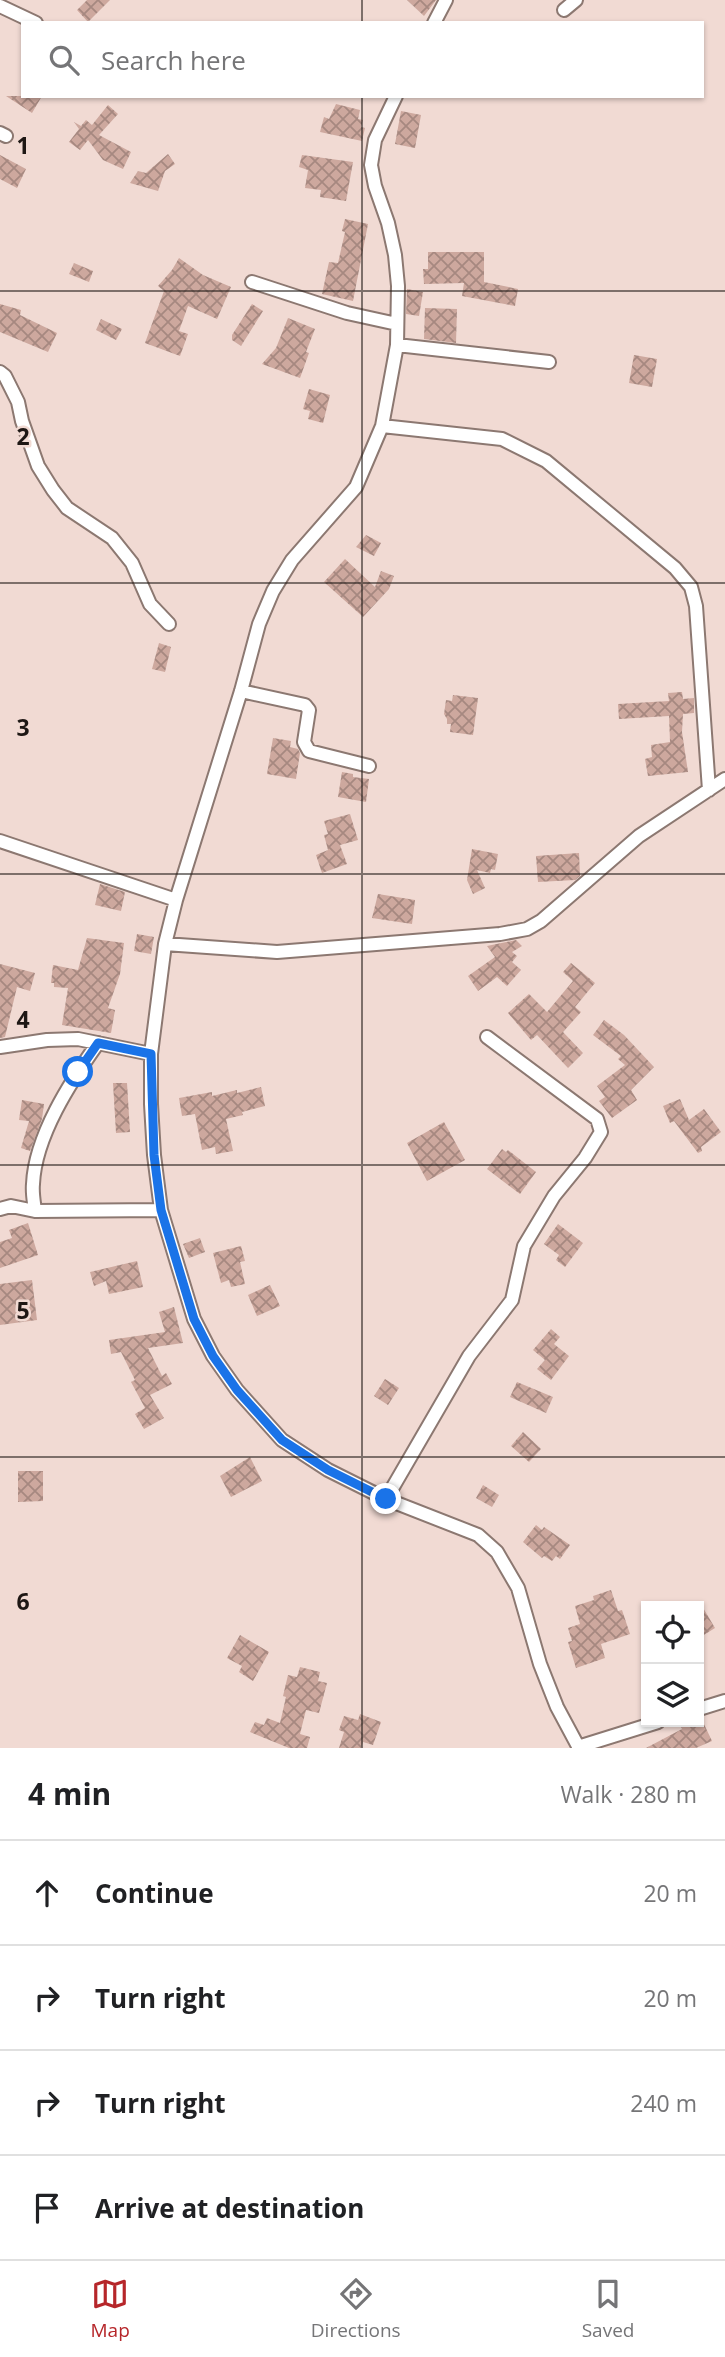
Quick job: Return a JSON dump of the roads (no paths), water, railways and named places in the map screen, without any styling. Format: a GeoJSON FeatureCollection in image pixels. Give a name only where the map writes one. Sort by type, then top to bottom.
{"type":"FeatureCollection","features":[{"type":"Feature","properties":{"kind":"street"},"geometry":{"type":"LineString","coordinates":[[435,21],[446,0]]}},
{"type":"Feature","properties":{"kind":"street"},"geometry":{"type":"LineString","coordinates":[[565,10],[576,0]]}},
{"type":"Feature","properties":{"kind":"street"},"geometry":{"type":"LineString","coordinates":[[0,6],[32,21]]}},
{"type":"Feature","properties":{"kind":"street"},"geometry":{"type":"LineString","coordinates":[[395,98],[375,140],[371,165],[388,223],[398,285],[397,345],[382,426],[356,488],[292,560],[273,591],[258,624],[241,691],[176,900],[165,944],[151,1054],[152,1116],[161,1210],[194,1319],[213,1356],[237,1390],[282,1440],[328,1470],[386,1499],[478,1535],[497,1552],[517,1588],[540,1664],[557,1707],[579,1748],[643,1727]]}},
{"type":"Feature","properties":{"kind":"street"},"geometry":{"type":"LineString","coordinates":[[252,282],[347,313],[397,324]]}},
{"type":"Feature","properties":{"kind":"street"},"geometry":{"type":"LineString","coordinates":[[397,345],[549,362]]}},
{"type":"Feature","properties":{"kind":"street"},"geometry":{"type":"LineString","coordinates":[[0,372],[5,376],[18,402],[38,466],[53,490],[67,508],[112,538],[132,563],[150,604],[169,624]]}},
{"type":"Feature","properties":{"kind":"street"},"geometry":{"type":"LineString","coordinates":[[382,426],[502,439],[546,461],[675,568],[691,587],[696,606],[709,790]]}},
{"type":"Feature","properties":{"kind":"street"},"geometry":{"type":"LineString","coordinates":[[241,691],[304,705],[309,710],[304,742],[309,751],[369,766]]}},
{"type":"Feature","properties":{"kind":"street"},"geometry":{"type":"LineString","coordinates":[[165,944],[277,952],[500,934],[527,929],[541,921],[639,836],[725,779]]}},
{"type":"Feature","properties":{"kind":"street"},"geometry":{"type":"LineString","coordinates":[[0,841],[176,900]]}},
{"type":"Feature","properties":{"kind":"street"},"geometry":{"type":"LineString","coordinates":[[386,1499],[469,1356],[512,1300],[524,1246],[554,1196],[585,1158],[601,1132],[597,1119],[487,1037]]}},
{"type":"Feature","properties":{"kind":"street"},"geometry":{"type":"LineString","coordinates":[[0,1047],[47,1040],[78,1039],[151,1054]]}},
{"type":"Feature","properties":{"kind":"street"},"geometry":{"type":"LineString","coordinates":[[35,1211],[33,1184],[41,1146],[55,1113],[98,1043]]}},
{"type":"Feature","properties":{"kind":"street"},"geometry":{"type":"LineString","coordinates":[[0,1209],[11,1206],[35,1211],[161,1210]]}},
{"type":"Feature","properties":{"kind":"street"},"geometry":{"type":"LineString","coordinates":[[704,1707],[725,1701]]}}]}
